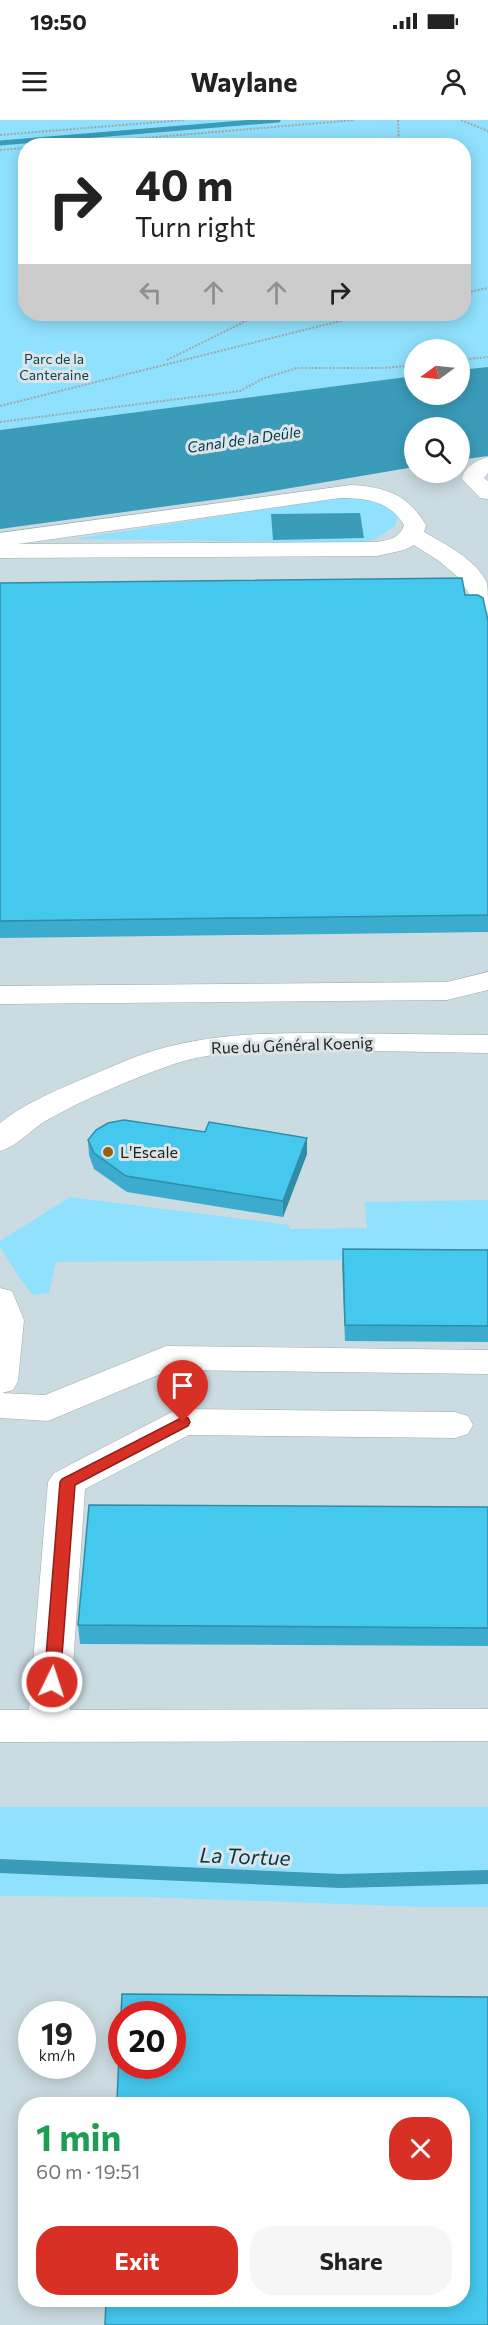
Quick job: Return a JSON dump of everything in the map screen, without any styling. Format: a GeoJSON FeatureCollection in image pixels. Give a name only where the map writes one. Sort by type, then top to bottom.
{"type":"FeatureCollection","features":[{"type":"Feature","properties":{"kind":"street"},"geometry":{"type":"LineString","coordinates":[[488,463],[474,472],[473,479],[488,493]]}},
{"type":"Feature","properties":{"kind":"street"},"geometry":{"type":"LineString","coordinates":[[0,540],[320,494],[357,491],[383,496],[403,507],[415,525],[413,534],[406,541],[393,546],[358,550],[0,551]]}},
{"type":"Feature","properties":{"kind":"street"},"geometry":{"type":"LineString","coordinates":[[413,534],[462,566],[473,578],[488,604]]}},
{"type":"Feature","properties":{"kind":"street"},"geometry":{"type":"LineString","coordinates":[[0,994],[447,991],[488,981]]}},
{"type":"Feature","properties":{"kind":"street","name":"Rue du Général Koenig"},"geometry":{"type":"LineString","coordinates":[[0,1141],[24,1120],[69,1098],[164,1057],[203,1047],[312,1042],[488,1044]]}},
{"type":"Feature","properties":{"kind":"street","name":"Rue du Général Koenig"},"geometry":{"type":"LineString","coordinates":[[0,1112],[69,1098]]}},
{"type":"Feature","properties":{"kind":"street"},"geometry":{"type":"LineString","coordinates":[[0,1299],[7,1320],[0,1381]]}},
{"type":"Feature","properties":{"kind":"street"},"geometry":{"type":"LineString","coordinates":[[0,1405],[48,1408],[166,1358],[488,1362]]}},
{"type":"Feature","properties":{"kind":"street"},"geometry":{"type":"LineString","coordinates":[[48,1726],[67,1482],[183,1422],[455,1425]]}},
{"type":"Feature","properties":{"kind":"street"},"geometry":{"type":"LineString","coordinates":[[0,1726],[488,1725]]}},
{"type":"Feature","properties":{"kind":"path"},"geometry":{"type":"LineString","coordinates":[[0,135],[184,120]]}},
{"type":"Feature","properties":{"kind":"path"},"geometry":{"type":"LineString","coordinates":[[145,138],[355,120]]}},
{"type":"Feature","properties":{"kind":"path"},"geometry":{"type":"LineString","coordinates":[[398,120],[399,138]]}},
{"type":"Feature","properties":{"kind":"path"},"geometry":{"type":"LineString","coordinates":[[461,120],[488,131]]}},
{"type":"Feature","properties":{"kind":"path"},"geometry":{"type":"LineString","coordinates":[[0,150],[18,149]]}},
{"type":"Feature","properties":{"kind":"path"},"geometry":{"type":"LineString","coordinates":[[471,292],[488,288]]}},
{"type":"Feature","properties":{"kind":"path"},"geometry":{"type":"LineString","coordinates":[[158,364],[247,321]]}},
{"type":"Feature","properties":{"kind":"path"},"geometry":{"type":"LineString","coordinates":[[0,406],[158,364],[339,321]]}},
{"type":"Feature","properties":{"kind":"path"},"geometry":{"type":"LineString","coordinates":[[470,359],[488,357]]}},
{"type":"Feature","properties":{"kind":"path"},"geometry":{"type":"LineString","coordinates":[[0,422],[240,391],[262,379],[297,368],[404,366]]}},
{"type":"Feature","properties":{"kind":"shaded area"},"geometry":{"type":"Polygon","coordinates":[[[488,395],[488,2325],[0,2325],[0,460],[413,405],[470,405],[470,397],[488,395]]]}},
{"type":"Feature","properties":{"kind":"green space","name":"Parc de la Canteraine"},"geometry":{"type":"Polygon","coordinates":[[[0,120],[488,120],[488,367],[470,369],[470,339],[404,339],[404,377],[0,430],[0,120]]]}},
{"type":"Feature","properties":{"kind":"green space"},"geometry":{"type":"Polygon","coordinates":[[[354,497],[381,504],[398,515],[395,526],[373,540],[359,543],[74,539],[336,498],[354,497]]]}},
{"type":"Feature","properties":{"kind":"green space"},"geometry":{"type":"Polygon","coordinates":[[[70,1197],[289,1225],[290,1229],[367,1228],[365,1202],[488,1200],[488,1252],[345,1260],[56,1262],[49,1293],[33,1295],[0,1247],[0,1241],[70,1197]]]}},
{"type":"Feature","properties":{"kind":"green space"},"geometry":{"type":"Polygon","coordinates":[[[0,1807],[488,1807],[488,1907],[426,1907],[147,1897],[0,1896],[0,1807]]]}},
{"type":"Feature","properties":{"kind":"water","name":"Canal de la Deûle"},"geometry":{"type":"Polygon","coordinates":[[[488,367],[488,456],[470,458],[470,417],[404,417],[404,469],[249,495],[0,529],[0,430],[404,377],[404,405],[470,405],[470,369],[488,367]]]}},
{"type":"Feature","properties":{"kind":"water"},"geometry":{"type":"Polygon","coordinates":[[[360,513],[364,538],[273,540],[271,514],[360,513]]]}},
{"type":"Feature","properties":{"kind":"building"},"geometry":{"type":"Polygon","coordinates":[[[462,578],[465,595],[478,595],[483,598],[488,621],[488,915],[0,921],[0,583],[462,578]]]}},
{"type":"Feature","properties":{"kind":"building"},"geometry":{"type":"Polygon","coordinates":[[[124,1120],[205,1132],[209,1122],[307,1138],[283,1201],[126,1176],[94,1153],[88,1140],[96,1130],[108,1123],[124,1120]]]}},
{"type":"Feature","properties":{"kind":"building"},"geometry":{"type":"Polygon","coordinates":[[[343,1249],[488,1250],[488,1326],[345,1325],[343,1249]]]}},
{"type":"Feature","properties":{"kind":"building"},"geometry":{"type":"Polygon","coordinates":[[[89,1505],[488,1507],[488,1628],[78,1625],[89,1505]]]}},
{"type":"Feature","properties":{"kind":"building"},"geometry":{"type":"Polygon","coordinates":[[[122,1994],[488,1997],[488,2325],[105,2325],[106,2307],[470,2307],[470,2097],[117,2097],[118,2079],[186,2079],[186,2001],[122,2001],[122,1994]]]}},
{"type":"Feature","properties":{"kind":"waterway"},"geometry":{"type":"LineString","coordinates":[[60,138],[278,120]]}},
{"type":"Feature","properties":{"kind":"waterway"},"geometry":{"type":"LineString","coordinates":[[0,143],[18,142]]}},
{"type":"Feature","properties":{"kind":"waterway","name":"La Tortue"},"geometry":{"type":"LineString","coordinates":[[0,1866],[340,1881],[488,1877]]}},
{"type":"Feature","properties":{"kind":"place","name":"L'Escale"},"geometry":{"type":"Point","coordinates":[108,1152]}},
{"type":"Feature","properties":{"kind":"route"},"geometry":{"type":"LineString","coordinates":[[52,1682],[67,1482],[183,1422]]}}]}
